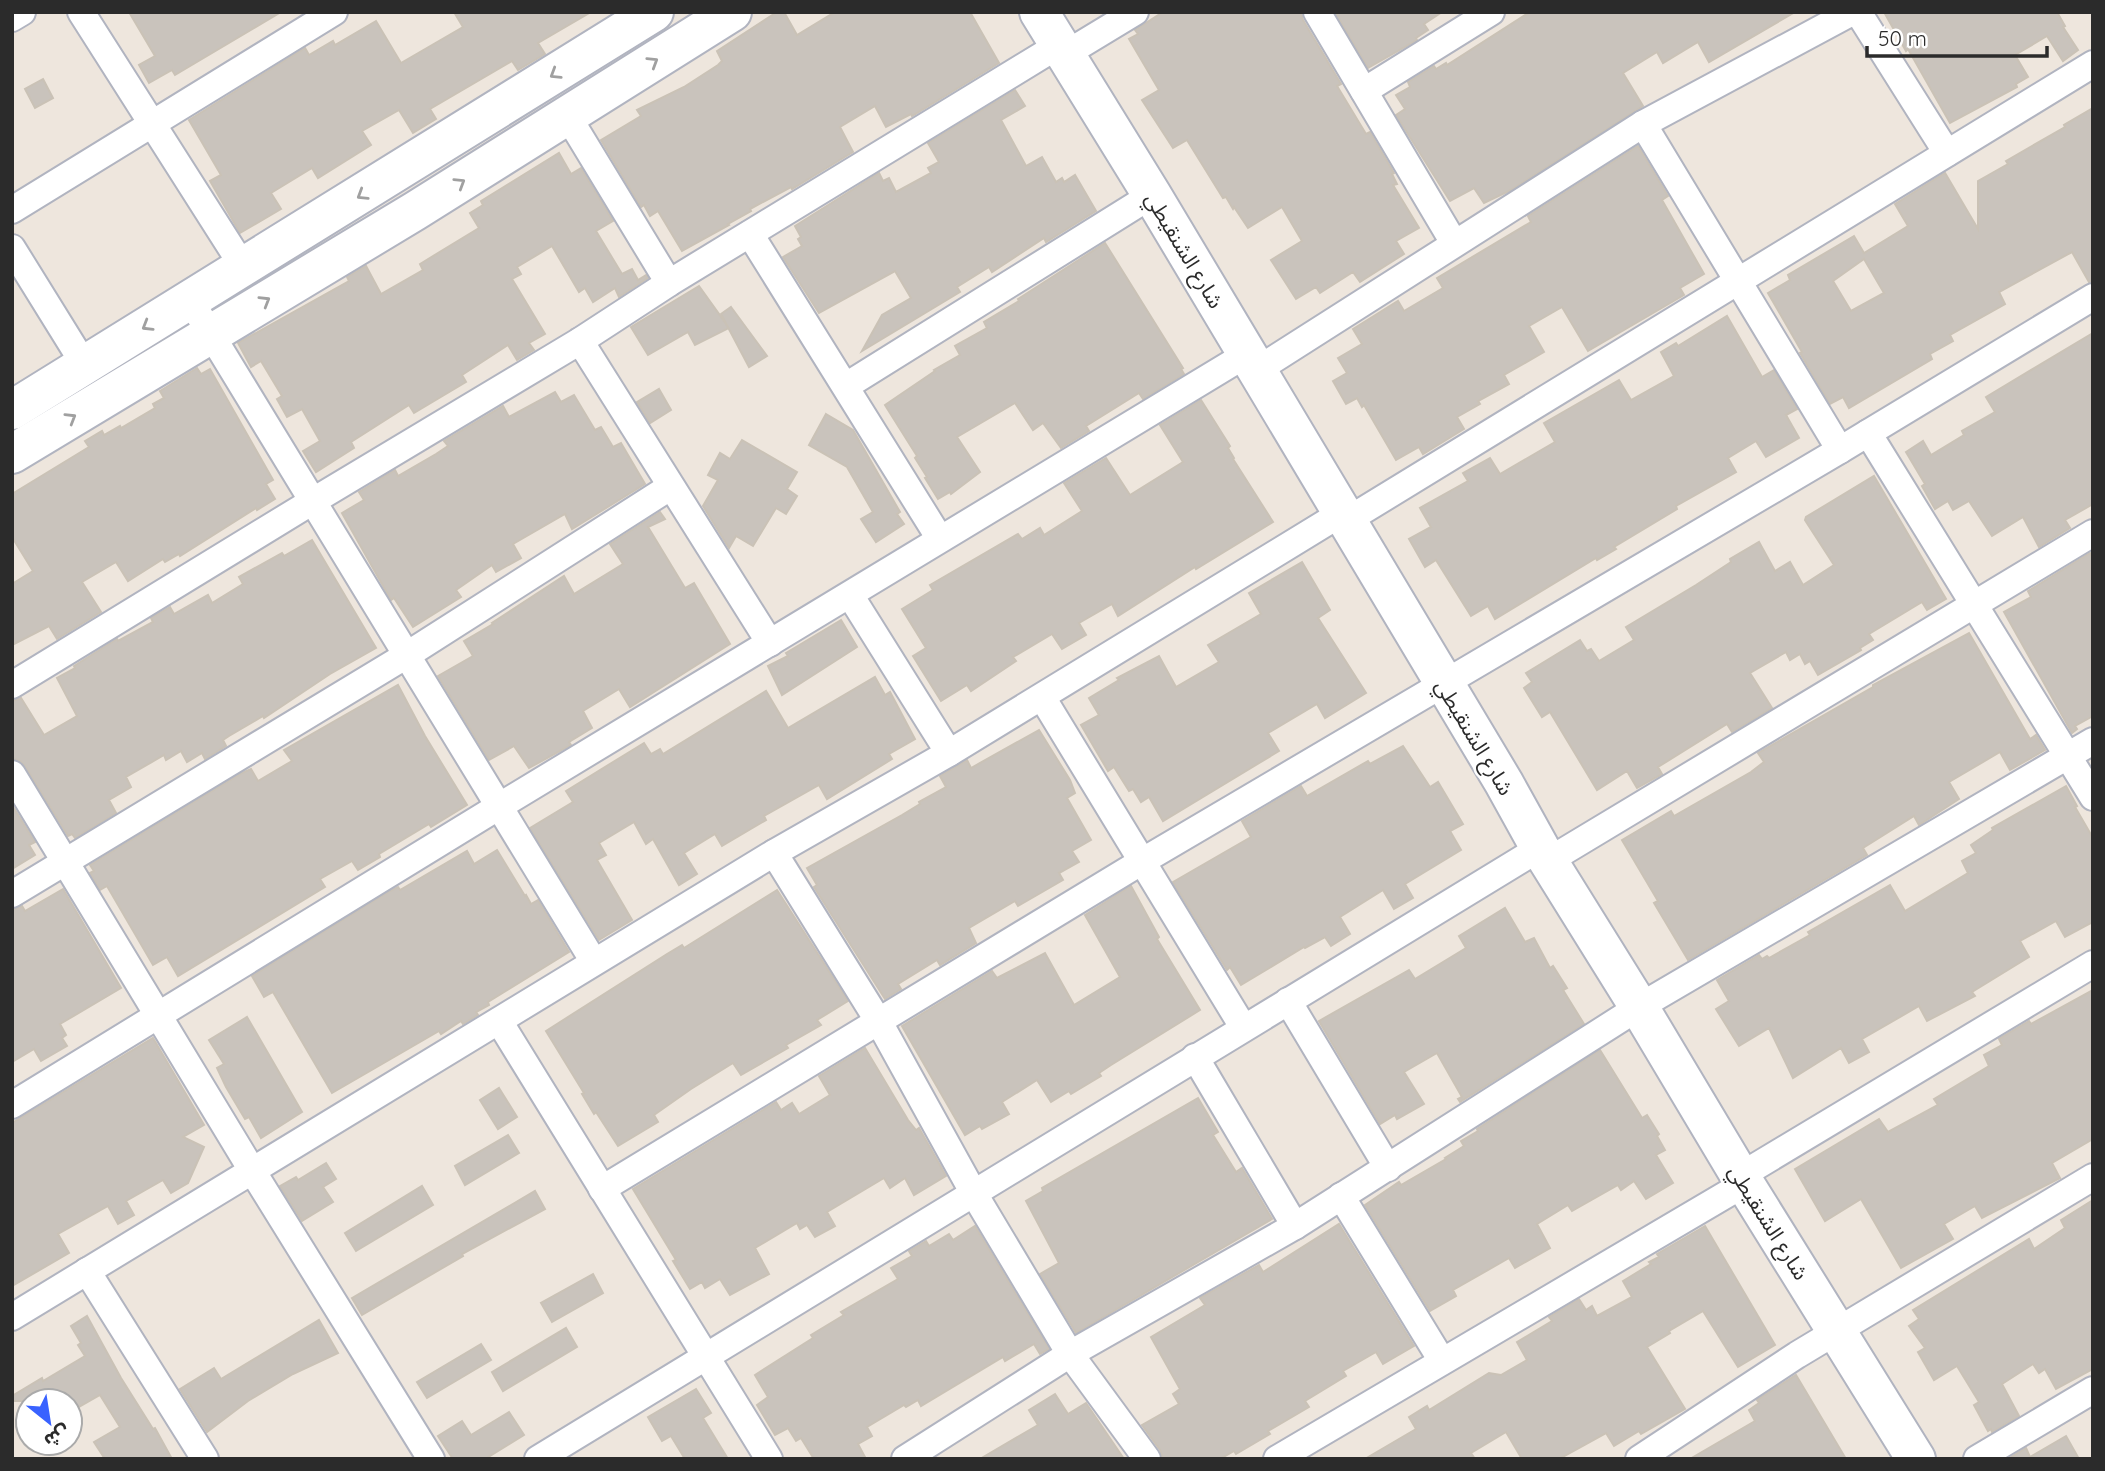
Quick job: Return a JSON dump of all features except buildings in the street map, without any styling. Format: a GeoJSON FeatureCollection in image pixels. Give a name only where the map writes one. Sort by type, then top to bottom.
{"type":"FeatureCollection","features":[{"type":"Feature","properties":{"kind":"street"},"geometry":{"type":"LineString","coordinates":[[12,18],[22,12]]}},
{"type":"Feature","properties":{"kind":"street"},"geometry":{"type":"LineString","coordinates":[[81,12],[244,268]]}},
{"type":"Feature","properties":{"kind":"street"},"geometry":{"type":"LineString","coordinates":[[12,210],[334,12]]}},
{"type":"Feature","properties":{"kind":"street"},"geometry":{"type":"LineString","coordinates":[[12,410],[654,12]]}},
{"type":"Feature","properties":{"kind":"street"},"geometry":{"type":"LineString","coordinates":[[12,454],[568,116],[732,12]]}},
{"type":"Feature","properties":{"kind":"street","name":"شارع الشنقيطي"},"geometry":{"type":"LineString","coordinates":[[1039,12],[1152,195],[1544,855],[1916,1459]]}},
{"type":"Feature","properties":{"kind":"street"},"geometry":{"type":"LineString","coordinates":[[12,685],[580,341],[750,234],[1062,50],[1135,12]]}},
{"type":"Feature","properties":{"kind":"street"},"geometry":{"type":"LineString","coordinates":[[1317,12],[1454,243]]}},
{"type":"Feature","properties":{"kind":"street"},"geometry":{"type":"LineString","coordinates":[[1364,91],[1492,12]]}},
{"type":"Feature","properties":{"kind":"street"},"geometry":{"type":"LineString","coordinates":[[12,1105],[940,539],[1252,362],[1454,243],[1643,124],[1852,12]]}},
{"type":"Feature","properties":{"kind":"street"},"geometry":{"type":"LineString","coordinates":[[1858,12],[1947,152]]}},
{"type":"Feature","properties":{"kind":"street"},"geometry":{"type":"LineString","coordinates":[[12,1317],[774,853],[949,753],[1344,517],[2093,64]]}},
{"type":"Feature","properties":{"kind":"street"},"geometry":{"type":"LineString","coordinates":[[568,116],[669,283]]}},
{"type":"Feature","properties":{"kind":"street"},"geometry":{"type":"LineString","coordinates":[[1643,124],[1840,450]]}},
{"type":"Feature","properties":{"kind":"street"},"geometry":{"type":"LineString","coordinates":[[846,386],[1152,195]]}},
{"type":"Feature","properties":{"kind":"street"},"geometry":{"type":"LineString","coordinates":[[750,234],[940,539]]}},
{"type":"Feature","properties":{"kind":"street"},"geometry":{"type":"LineString","coordinates":[[12,248],[84,365]]}},
{"type":"Feature","properties":{"kind":"street"},"geometry":{"type":"LineString","coordinates":[[602,1189],[1141,862],[2093,298]]}},
{"type":"Feature","properties":{"kind":"street"},"geometry":{"type":"LineString","coordinates":[[190,300],[594,962]]}},
{"type":"Feature","properties":{"kind":"street"},"geometry":{"type":"LineString","coordinates":[[580,341],[770,643]]}},
{"type":"Feature","properties":{"kind":"street"},"geometry":{"type":"LineString","coordinates":[[1868,433],[2093,797]]}},
{"type":"Feature","properties":{"kind":"street"},"geometry":{"type":"LineString","coordinates":[[12,894],[407,655],[670,487]]}},
{"type":"Feature","properties":{"kind":"street"},"geometry":{"type":"LineString","coordinates":[[538,1459],[1244,1027],[1974,605],[2093,533]]}},
{"type":"Feature","properties":{"kind":"street"},"geometry":{"type":"LineString","coordinates":[[850,595],[949,753]]}},
{"type":"Feature","properties":{"kind":"street"},"geometry":{"type":"LineString","coordinates":[[1042,697],[1244,1027]]}},
{"type":"Feature","properties":{"kind":"street"},"geometry":{"type":"LineString","coordinates":[[905,1459],[1070,1354],[1295,1226],[1639,1007],[2093,741]]}},
{"type":"Feature","properties":{"kind":"street"},"geometry":{"type":"LineString","coordinates":[[12,775],[431,1459]]}},
{"type":"Feature","properties":{"kind":"street"},"geometry":{"type":"LineString","coordinates":[[774,853],[879,1022],[973,1192],[1070,1354],[1147,1459]]}},
{"type":"Feature","properties":{"kind":"street"},"geometry":{"type":"LineString","coordinates":[[1277,1459],[1313,1450],[1442,1361],[2093,964]]}},
{"type":"Feature","properties":{"kind":"street"},"geometry":{"type":"LineString","coordinates":[[1288,1001],[1388,1168]]}},
{"type":"Feature","properties":{"kind":"street"},"geometry":{"type":"LineString","coordinates":[[499,1021],[769,1459]]}},
{"type":"Feature","properties":{"kind":"street"},"geometry":{"type":"LineString","coordinates":[[1195,1057],[1295,1226]]}},
{"type":"Feature","properties":{"kind":"street"},"geometry":{"type":"LineString","coordinates":[[1639,1459],[1756,1381],[2093,1177]]}},
{"type":"Feature","properties":{"kind":"street"},"geometry":{"type":"LineString","coordinates":[[1341,1196],[1442,1361]]}},
{"type":"Feature","properties":{"kind":"street"},"geometry":{"type":"LineString","coordinates":[[87,1271],[205,1459]]}},
{"type":"Feature","properties":{"kind":"street"},"geometry":{"type":"LineString","coordinates":[[1977,1459],[2093,1390]]}}]}
